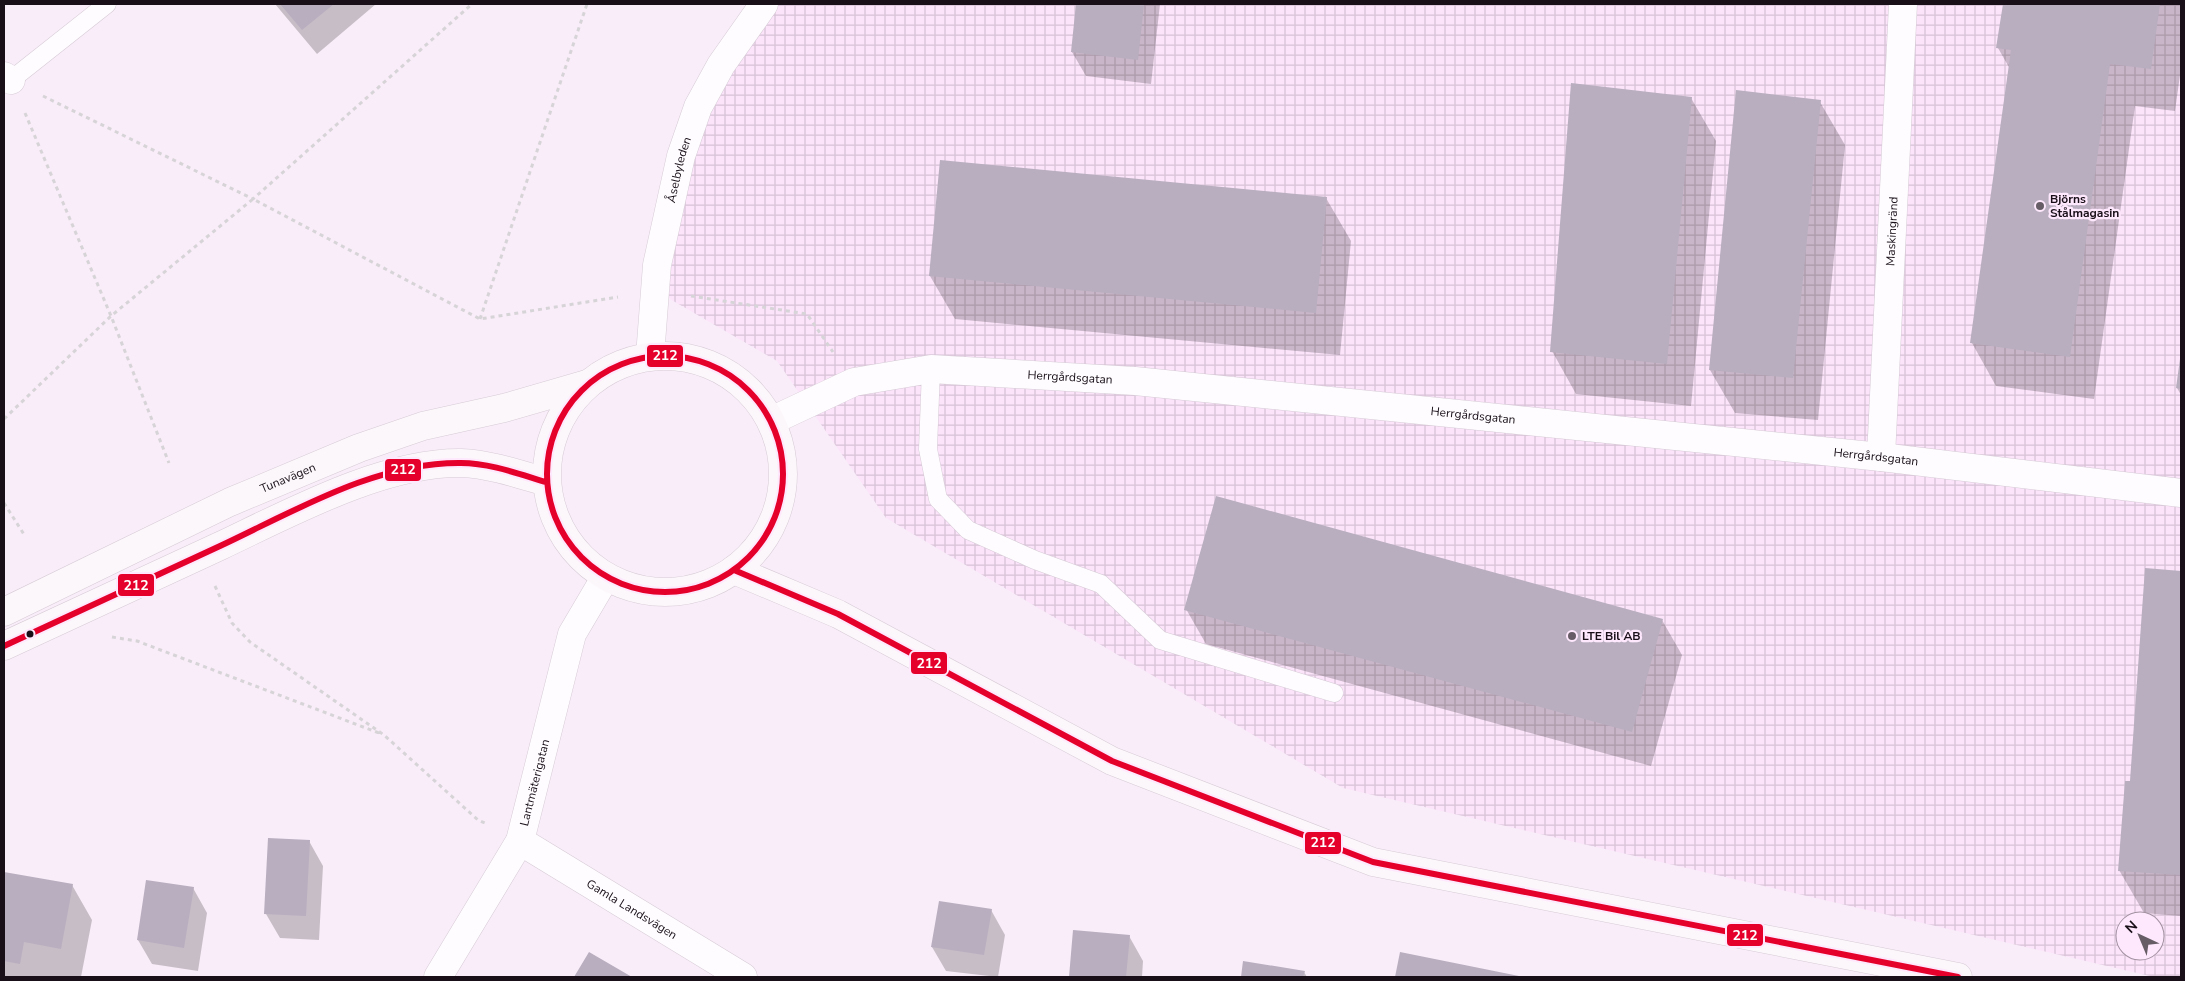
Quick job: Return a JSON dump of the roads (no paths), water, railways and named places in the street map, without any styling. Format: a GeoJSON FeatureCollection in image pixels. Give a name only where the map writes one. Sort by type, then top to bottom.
{"type":"FeatureCollection","features":[{"type":"Feature","properties":{"kind":"street","name":"Åselbyleden"},"geometry":{"type":"LineString","coordinates":[[650,356],[657,265],[681,156],[698,107],[721,65],[764,4]]}},
{"type":"Feature","properties":{"kind":"street","name":"Maskingränd"},"geometry":{"type":"LineString","coordinates":[[1881,458],[1903,4]]}},
{"type":"Feature","properties":{"kind":"street"},"geometry":{"type":"LineString","coordinates":[[650,356],[687,357],[721,369],[750,391],[771,420],[782,452],[783,486],[776,518],[759,547],[734,570],[704,587],[671,593],[637,590],[605,578],[574,553],[554,520],[546,482],[550,443],[564,410],[587,384],[616,365],[650,356]]}},
{"type":"Feature","properties":{"kind":"street","name":"Herrgårdsgatan"},"geometry":{"type":"LineString","coordinates":[[771,420],[854,382],[931,369],[1135,381],[1881,458],[2181,493]]}},
{"type":"Feature","properties":{"kind":"street","name":"Tunavägen"},"geometry":{"type":"LineString","coordinates":[[4,612],[230,502],[359,448],[423,426],[504,408],[587,384]]}},
{"type":"Feature","properties":{"kind":"street"},"geometry":{"type":"LineString","coordinates":[[4,646],[290,513],[357,485],[400,471],[423,466],[461,463],[510,471],[546,482]]}},
{"type":"Feature","properties":{"kind":"street"},"geometry":{"type":"LineString","coordinates":[[734,570],[838,614],[1112,761],[1372,862],[1958,977]]}},
{"type":"Feature","properties":{"kind":"street","name":"Lantmäterigatan"},"geometry":{"type":"LineString","coordinates":[[438,977],[520,841],[572,634],[605,578]]}},
{"type":"Feature","properties":{"kind":"street","name":"Gamla Landsvägen"},"geometry":{"type":"LineString","coordinates":[[520,841],[743,977]]}},
{"type":"Feature","properties":{"kind":"lane"},"geometry":{"type":"LineString","coordinates":[[7,78],[107,4]]}},
{"type":"Feature","properties":{"kind":"lane"},"geometry":{"type":"LineString","coordinates":[[931,369],[928,448],[938,499],[968,530],[1035,560],[1101,584],[1160,640],[1334,693]]}},
{"type":"Feature","properties":{"kind":"place","name":"Björns Stålmagasin"},"geometry":{"type":"Point","coordinates":[2040,206]}},
{"type":"Feature","properties":{"kind":"place","name":"LTE Bil AB"},"geometry":{"type":"Point","coordinates":[1572,636]}}]}
